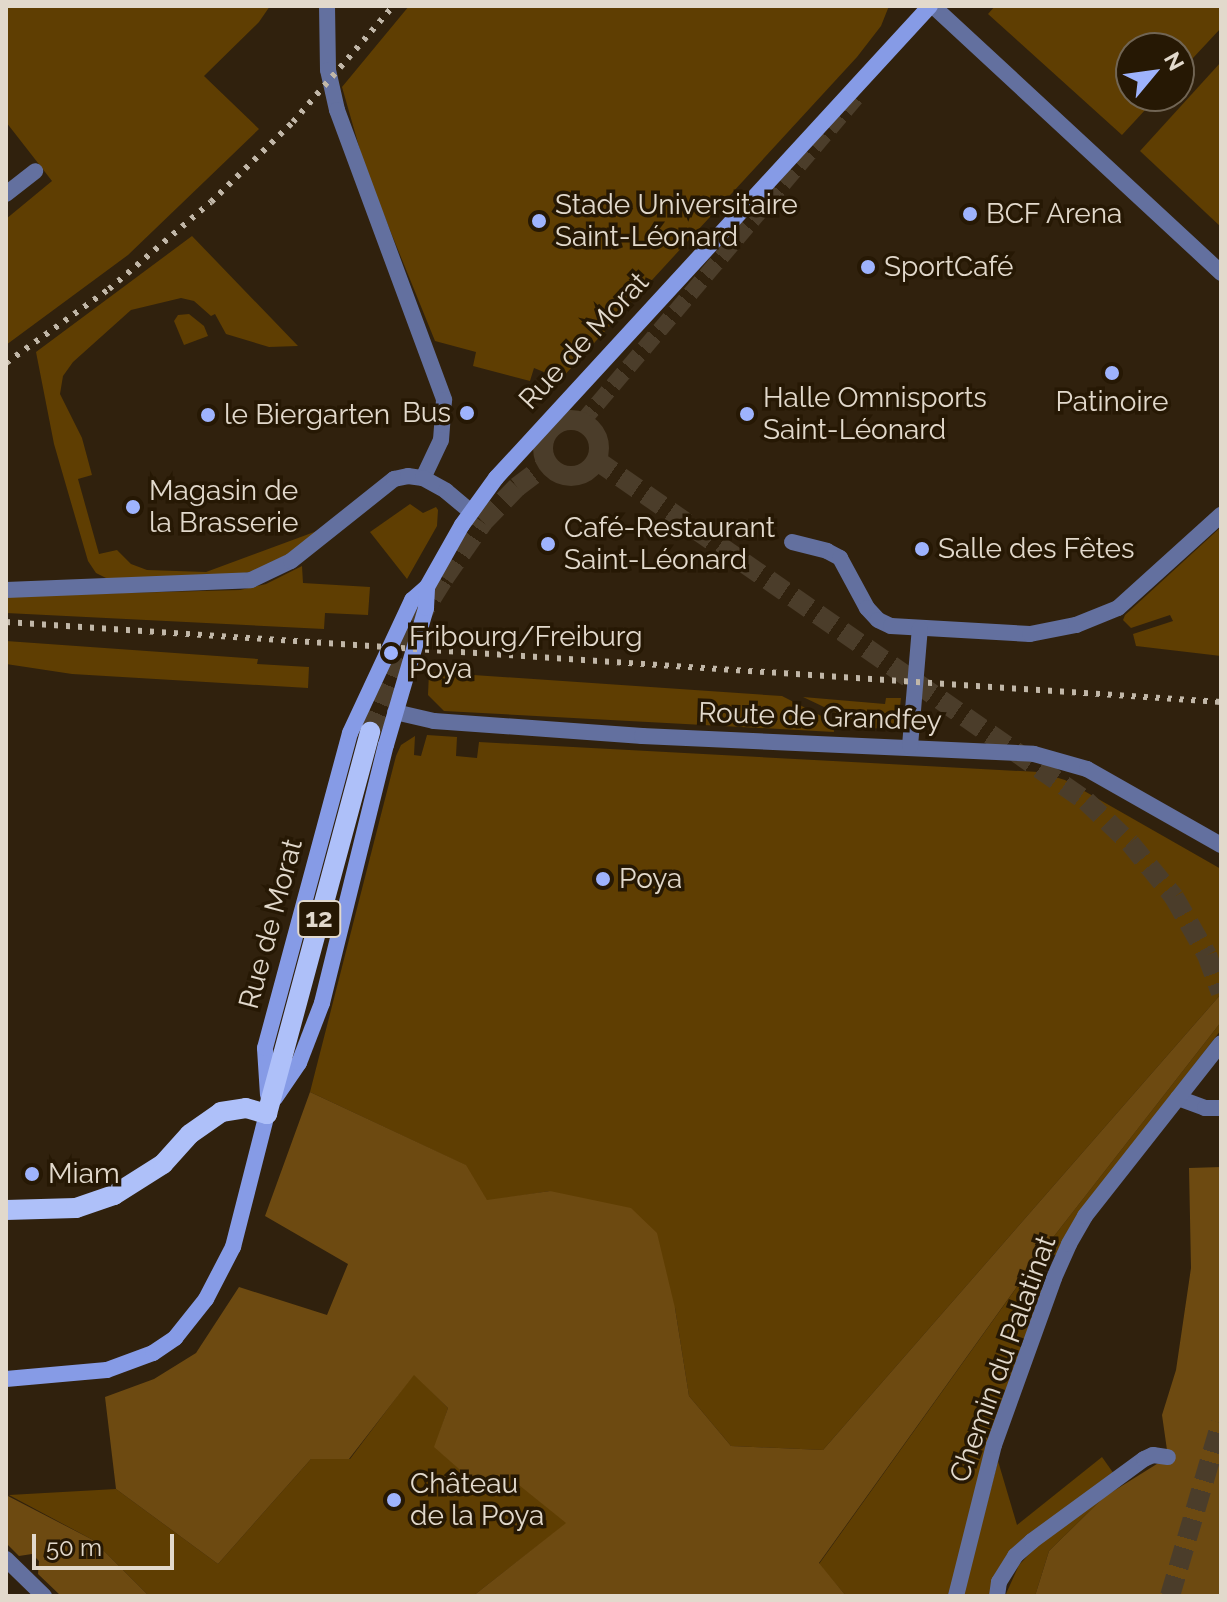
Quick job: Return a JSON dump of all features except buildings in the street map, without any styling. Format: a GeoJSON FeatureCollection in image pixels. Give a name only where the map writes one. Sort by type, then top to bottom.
{"type":"FeatureCollection","features":[{"type":"Feature","properties":{"kind":"main road","name":"Rue de Morat"},"geometry":{"type":"LineString","coordinates":[[6,1379],[107,1370],[153,1353],[175,1338],[224,1268],[247,1205],[268,1110],[265,1048],[350,733],[411,603],[427,587],[471,512],[527,445],[931,6]]}},
{"type":"Feature","properties":{"kind":"main road","name":"Rue de Morat"},"geometry":{"type":"LineString","coordinates":[[268,1110],[299,1063],[322,1003],[395,712],[426,608],[427,587]]}},
{"type":"Feature","properties":{"kind":"main road","name":"12"},"geometry":{"type":"LineString","coordinates":[[268,1110],[370,732]]}},
{"type":"Feature","properties":{"kind":"main road"},"geometry":{"type":"LineString","coordinates":[[6,1210],[76,1208],[114,1195],[163,1164],[190,1134],[221,1112],[246,1108],[268,1110]]}},
{"type":"Feature","properties":{"kind":"street"},"geometry":{"type":"LineString","coordinates":[[327,6],[328,70],[337,110],[444,400],[441,440],[423,478]]}},
{"type":"Feature","properties":{"kind":"street"},"geometry":{"type":"LineString","coordinates":[[931,6],[1221,273]]}},
{"type":"Feature","properties":{"kind":"street"},"geometry":{"type":"LineString","coordinates":[[6,194],[35,171]]}},
{"type":"Feature","properties":{"kind":"street"},"geometry":{"type":"LineString","coordinates":[[6,590],[251,580],[272,573],[301,554],[394,479],[423,478],[446,491],[471,512]]}},
{"type":"Feature","properties":{"kind":"street"},"geometry":{"type":"LineString","coordinates":[[792,542],[827,551],[840,558],[867,608],[878,620],[891,626],[1030,634],[1096,620],[1134,596],[1221,515]]}},
{"type":"Feature","properties":{"kind":"street"},"geometry":{"type":"LineString","coordinates":[[910,746],[920,628]]}},
{"type":"Feature","properties":{"kind":"street","name":"Route de Grandfey"},"geometry":{"type":"LineString","coordinates":[[395,712],[434,721],[627,735],[1034,754],[1087,769],[1221,845]]}},
{"type":"Feature","properties":{"kind":"street","name":"Chemin du Palatinat"},"geometry":{"type":"LineString","coordinates":[[956,1596],[994,1445],[1054,1278],[1085,1216],[1221,1043]]}},
{"type":"Feature","properties":{"kind":"street"},"geometry":{"type":"LineString","coordinates":[[1178,1098],[1205,1108],[1221,1108]]}},
{"type":"Feature","properties":{"kind":"street"},"geometry":{"type":"LineString","coordinates":[[997,1596],[999,1582],[1015,1556],[1032,1541],[1144,1459],[1153,1455],[1168,1457]]}},
{"type":"Feature","properties":{"kind":"street"},"geometry":{"type":"LineString","coordinates":[[6,1559],[44,1596]]}},
{"type":"Feature","properties":{"kind":"shaded area"},"geometry":{"type":"Polygon","coordinates":[[[6,6],[270,6],[259,22],[204,76],[259,129],[128,255],[6,345],[6,219],[52,181],[6,122],[6,6]]]}},
{"type":"Feature","properties":{"kind":"shaded area","name":"Stade Universitaire Saint-Léonard"},"geometry":{"type":"Polygon","coordinates":[[[409,6],[889,6],[881,26],[857,57],[561,379],[534,368],[530,381],[473,366],[476,352],[435,341],[366,171],[342,87],[409,6]]]}},
{"type":"Feature","properties":{"kind":"shaded area"},"geometry":{"type":"Polygon","coordinates":[[[995,6],[1221,6],[1221,28],[1195,56],[1195,32],[1115,32],[1115,112],[1143,112],[1122,135],[988,14],[995,6]]]}},
{"type":"Feature","properties":{"kind":"shaded area"},"geometry":{"type":"Polygon","coordinates":[[[1221,62],[1221,227],[1140,151],[1175,112],[1195,112],[1195,91],[1221,62]]]}},
{"type":"Feature","properties":{"kind":"shaded area"},"geometry":{"type":"Polygon","coordinates":[[[192,236],[298,346],[269,347],[226,334],[215,314],[211,316],[194,301],[181,298],[131,310],[73,362],[63,376],[60,394],[82,438],[92,475],[78,479],[99,554],[117,550],[131,564],[147,570],[206,572],[317,531],[300,548],[254,571],[225,577],[110,580],[96,573],[88,561],[54,444],[36,352],[192,236]]]}},
{"type":"Feature","properties":{"kind":"shaded area"},"geometry":{"type":"Polygon","coordinates":[[[189,314],[204,326],[208,336],[184,345],[174,321],[178,315],[189,314]]]}},
{"type":"Feature","properties":{"kind":"shaded area"},"geometry":{"type":"Polygon","coordinates":[[[410,504],[423,513],[436,507],[438,510],[437,526],[407,579],[370,532],[410,504]]]}},
{"type":"Feature","properties":{"kind":"shaded area"},"geometry":{"type":"Polygon","coordinates":[[[1221,527],[1221,656],[1136,646],[1133,634],[1173,621],[1170,615],[1131,628],[1123,620],[1125,615],[1221,527]]]}},
{"type":"Feature","properties":{"kind":"shaded area"},"geometry":{"type":"Polygon","coordinates":[[[302,566],[303,583],[370,587],[368,615],[325,613],[324,629],[6,613],[6,596],[240,590],[266,584],[302,566]]]}},
{"type":"Feature","properties":{"kind":"shaded area"},"geometry":{"type":"Polygon","coordinates":[[[6,641],[258,659],[257,664],[309,667],[308,688],[72,674],[6,664],[6,641]]]}},
{"type":"Feature","properties":{"kind":"shaded area"},"geometry":{"type":"Polygon","coordinates":[[[429,672],[782,696],[833,722],[834,732],[444,711],[428,695],[429,672]]]}},
{"type":"Feature","properties":{"kind":"shaded area"},"geometry":{"type":"Polygon","coordinates":[[[803,697],[885,704],[886,698],[901,698],[894,729],[868,728],[803,697]]]}},
{"type":"Feature","properties":{"kind":"shaded area"},"geometry":{"type":"Polygon","coordinates":[[[427,735],[457,737],[456,756],[477,758],[479,742],[1039,772],[1065,780],[1221,869],[1221,994],[823,1450],[731,1446],[689,1396],[675,1308],[550,1191],[487,1201],[465,1165],[310,1092],[396,756],[401,745],[415,736],[414,755],[421,756],[427,735]]]}},
{"type":"Feature","properties":{"kind":"shaded area"},"geometry":{"type":"Polygon","coordinates":[[[1221,994],[1221,1022],[1044,1249],[819,1563],[846,1596],[473,1596],[566,1523],[509,1477],[478,1486],[434,1447],[448,1408],[414,1375],[349,1459],[311,1459],[218,1564],[116,1489],[105,1397],[154,1379],[196,1353],[239,1287],[327,1315],[348,1264],[265,1216],[310,1092],[466,1165],[487,1200],[550,1191],[631,1208],[657,1233],[675,1308],[689,1396],[731,1446],[823,1450],[1221,994]]]}},
{"type":"Feature","properties":{"kind":"shaded area"},"geometry":{"type":"Polygon","coordinates":[[[1221,1022],[1221,1030],[1097,1190],[1058,1256],[1043,1250],[1221,1022]]]}},
{"type":"Feature","properties":{"kind":"shaded area"},"geometry":{"type":"Polygon","coordinates":[[[1221,1167],[1221,1596],[1035,1596],[1049,1551],[1104,1497],[1168,1457],[1162,1415],[1176,1370],[1191,1268],[1189,1168],[1221,1167]]]}},
{"type":"Feature","properties":{"kind":"shaded area"},"geometry":{"type":"Polygon","coordinates":[[[1042,1251],[1028,1282],[1043,1290],[950,1596],[846,1596],[819,1564],[1042,1251]]]}},
{"type":"Feature","properties":{"kind":"shaded area"},"geometry":{"type":"Polygon","coordinates":[[[414,1374],[448,1408],[435,1447],[478,1486],[509,1476],[567,1523],[473,1596],[149,1596],[93,1540],[9,1495],[116,1489],[218,1564],[311,1459],[350,1459],[414,1374]]]}},
{"type":"Feature","properties":{"kind":"shaded area"},"geometry":{"type":"Polygon","coordinates":[[[1102,1457],[1114,1474],[1029,1534],[992,1596],[963,1596],[998,1461],[1017,1525],[1102,1457]]]}},
{"type":"Feature","properties":{"kind":"shaded area"},"geometry":{"type":"Polygon","coordinates":[[[6,1495],[93,1540],[149,1596],[61,1596],[38,1574],[39,1561],[32,1554],[19,1556],[6,1543],[6,1495]]]}},
{"type":"Feature","properties":{"kind":"shaded area"},"geometry":{"type":"Polygon","coordinates":[[[1104,1497],[1049,1551],[1035,1596],[1005,1596],[1019,1565],[1037,1546],[1104,1497]]]}},
{"type":"Feature","properties":{"kind":"tunnel"},"geometry":{"type":"LineString","coordinates":[[582,422],[860,93]]}},
{"type":"Feature","properties":{"kind":"tunnel"},"geometry":{"type":"LineString","coordinates":[[571,420],[591,428],[599,448],[591,468],[571,476],[551,468],[543,448],[551,428],[571,420]]}},
{"type":"Feature","properties":{"kind":"tunnel"},"geometry":{"type":"LineString","coordinates":[[596,460],[1086,801],[1130,843],[1174,897],[1207,955],[1221,993]]}},
{"type":"Feature","properties":{"kind":"tunnel"},"geometry":{"type":"LineString","coordinates":[[370,732],[416,623],[444,578],[483,522],[517,487],[548,464]]}},
{"type":"Feature","properties":{"kind":"tunnel"},"geometry":{"type":"LineString","coordinates":[[1170,1596],[1221,1423]]}},
{"type":"Feature","properties":{"kind":"railway"},"geometry":{"type":"LineString","coordinates":[[6,363],[109,289],[211,202],[293,122],[393,6]]}},
{"type":"Feature","properties":{"kind":"railway"},"geometry":{"type":"LineString","coordinates":[[6,622],[1221,702]]}},
{"type":"Feature","properties":{"kind":"place","name":"BCF Arena"},"geometry":{"type":"Point","coordinates":[970,214]}},
{"type":"Feature","properties":{"kind":"place","name":"Stade Universitaire Saint-Léonard"},"geometry":{"type":"Point","coordinates":[539,221]}},
{"type":"Feature","properties":{"kind":"place","name":"SportCafé"},"geometry":{"type":"Point","coordinates":[868,267]}},
{"type":"Feature","properties":{"kind":"place","name":"Patinoire"},"geometry":{"type":"Point","coordinates":[1112,373]}},
{"type":"Feature","properties":{"kind":"place","name":"Bus"},"geometry":{"type":"Point","coordinates":[467,413]}},
{"type":"Feature","properties":{"kind":"place","name":"Halle Omnisports Saint-Léonard"},"geometry":{"type":"Point","coordinates":[747,414]}},
{"type":"Feature","properties":{"kind":"place","name":"le Biergarten"},"geometry":{"type":"Point","coordinates":[208,415]}},
{"type":"Feature","properties":{"kind":"place","name":"Magasin de la Brasserie"},"geometry":{"type":"Point","coordinates":[133,507]}},
{"type":"Feature","properties":{"kind":"place","name":"Café-Restaurant Saint-Léonard"},"geometry":{"type":"Point","coordinates":[548,544]}},
{"type":"Feature","properties":{"kind":"place","name":"Salle des Fêtes"},"geometry":{"type":"Point","coordinates":[922,549]}},
{"type":"Feature","properties":{"kind":"place","name":"Fribourg/Freiburg Poya"},"geometry":{"type":"Point","coordinates":[391,653]}},
{"type":"Feature","properties":{"kind":"place","name":"Poya"},"geometry":{"type":"Point","coordinates":[603,879]}},
{"type":"Feature","properties":{"kind":"place","name":"Miam"},"geometry":{"type":"Point","coordinates":[32,1174]}},
{"type":"Feature","properties":{"kind":"place","name":"Château de la Poya"},"geometry":{"type":"Point","coordinates":[394,1500]}}]}
